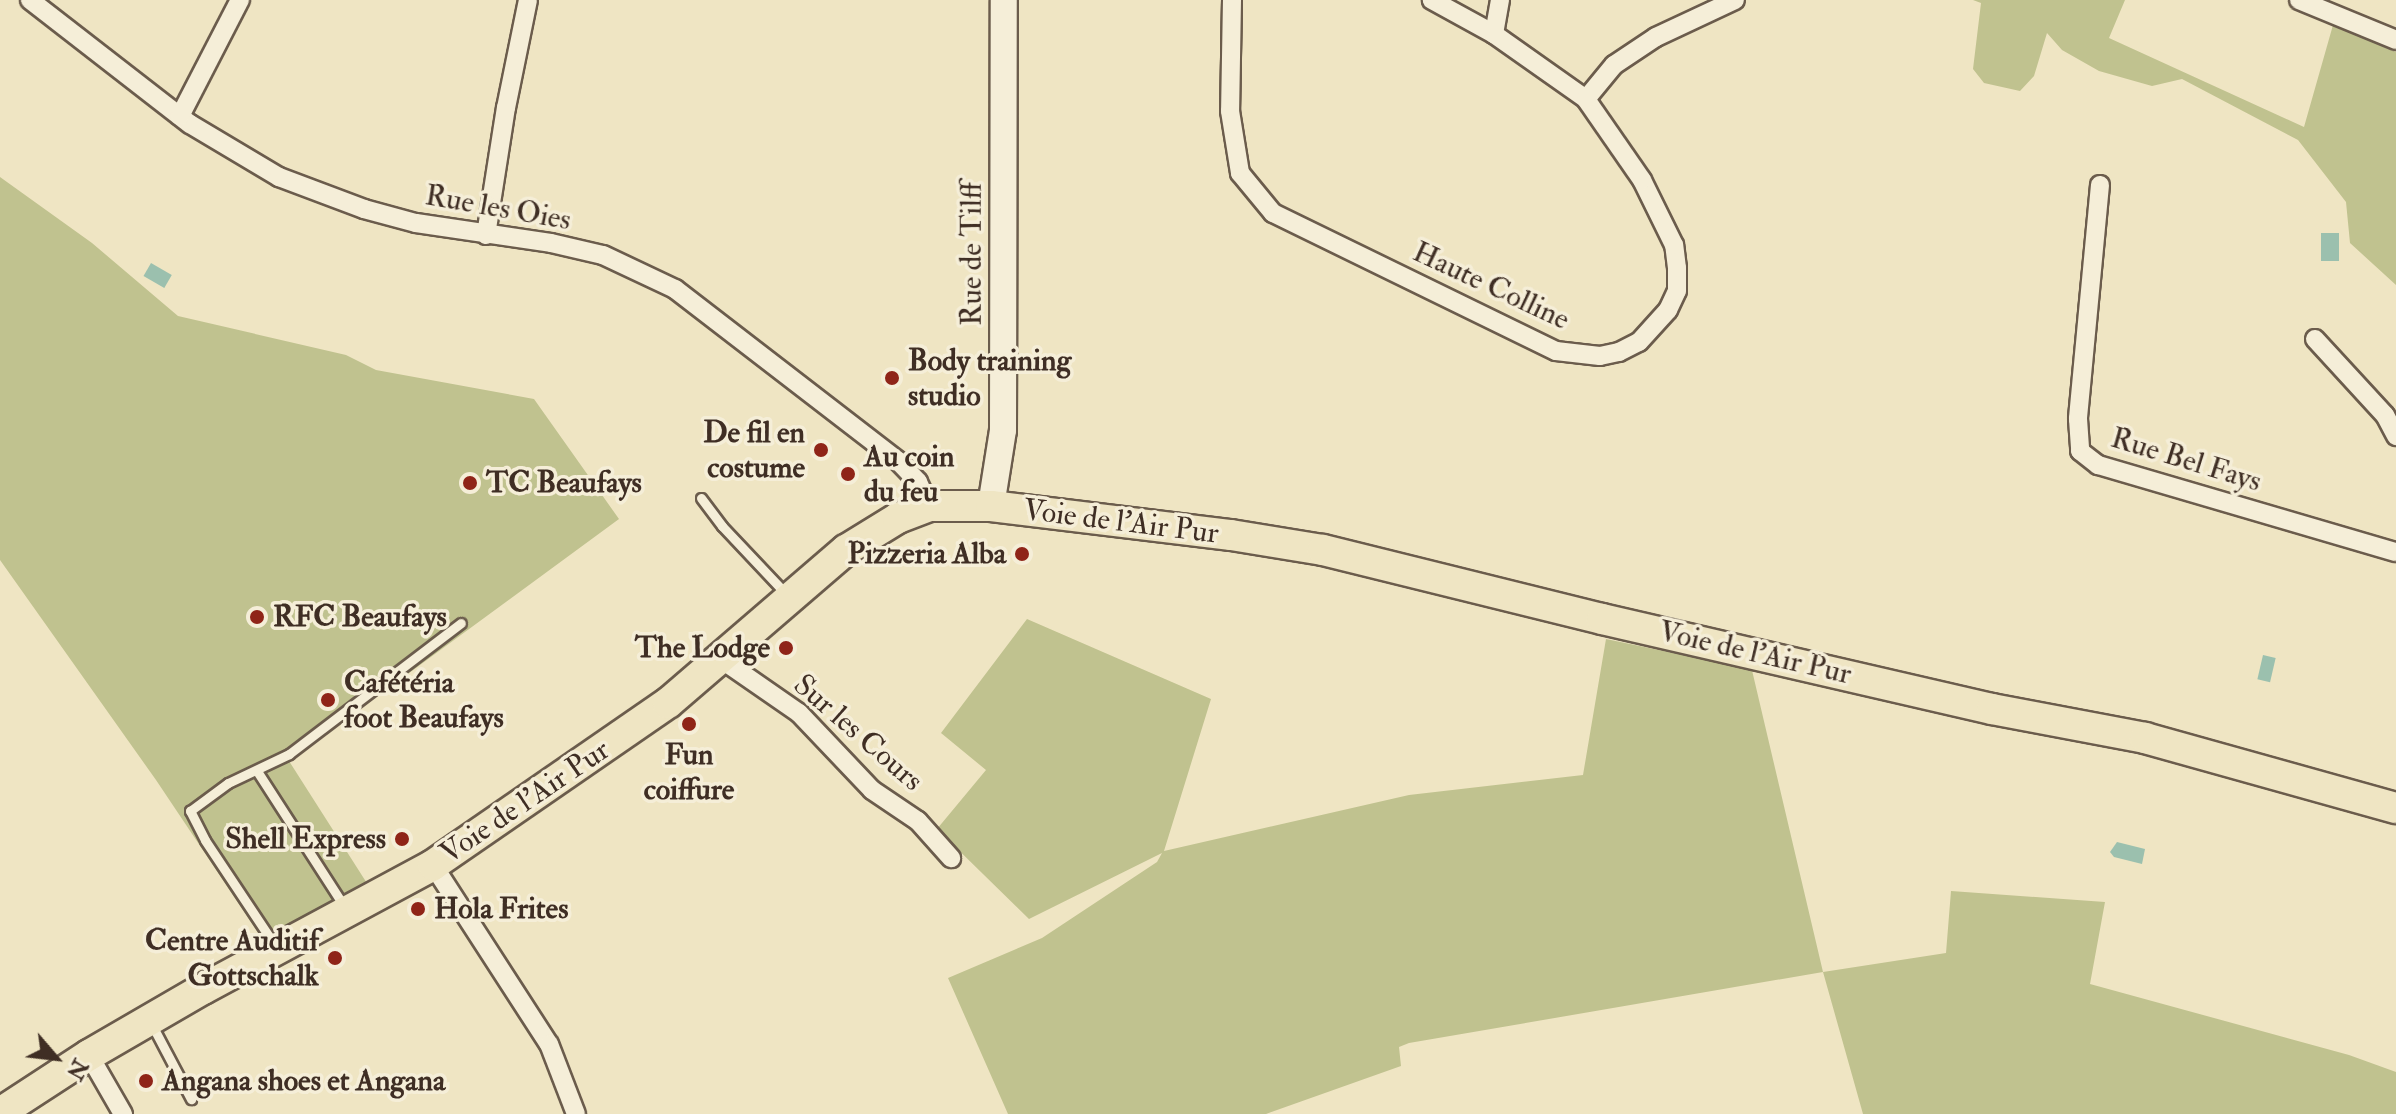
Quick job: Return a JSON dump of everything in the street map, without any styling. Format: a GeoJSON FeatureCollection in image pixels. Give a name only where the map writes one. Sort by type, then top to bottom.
{"type":"FeatureCollection","features":[{"type":"Feature","properties":{"kind":"main road","name":"Rue de Tilff"},"geometry":{"type":"LineString","coordinates":[[991,506],[1003,430],[1004,0]]}},
{"type":"Feature","properties":{"kind":"main road","name":"Voie de l'Air Pur"},"geometry":{"type":"LineString","coordinates":[[0,1113],[149,1020],[433,865],[624,735],[876,530],[929,506],[991,506],[1231,535],[1323,550],[1602,619],[1992,709],[2132,735],[2396,808]]}},
{"type":"Feature","properties":{"kind":"street","name":"Rue les Oies"},"geometry":{"type":"LineString","coordinates":[[30,0],[180,116],[279,177],[320,194],[416,223],[603,255],[675,289],[898,461],[918,482],[929,506]]}},
{"type":"Feature","properties":{"kind":"street"},"geometry":{"type":"LineString","coordinates":[[180,116],[240,0]]}},
{"type":"Feature","properties":{"kind":"street"},"geometry":{"type":"LineString","coordinates":[[486,235],[506,108],[528,0]]}},
{"type":"Feature","properties":{"kind":"street","name":"Haute Colline"},"geometry":{"type":"LineString","coordinates":[[1232,0],[1230,111],[1240,173],[1273,213],[1556,351],[1600,356],[1629,347],[1654,329],[1677,291],[1677,268],[1674,245],[1664,218],[1642,180],[1586,99]]}},
{"type":"Feature","properties":{"kind":"street"},"geometry":{"type":"LineString","coordinates":[[1432,0],[1494,34],[1586,99],[1614,65],[1656,37],[1735,0]]}},
{"type":"Feature","properties":{"kind":"street"},"geometry":{"type":"LineString","coordinates":[[1494,34],[1500,0]]}},
{"type":"Feature","properties":{"kind":"street"},"geometry":{"type":"LineString","coordinates":[[2308,2],[2396,40]]}},
{"type":"Feature","properties":{"kind":"street","name":"Rue Bel Fays"},"geometry":{"type":"LineString","coordinates":[[2100,185],[2078,419],[2080,451],[2098,465],[2396,552]]}},
{"type":"Feature","properties":{"kind":"street"},"geometry":{"type":"LineString","coordinates":[[2315,339],[2385,415],[2396,436]]}},
{"type":"Feature","properties":{"kind":"street","name":"Sur les Cours"},"geometry":{"type":"LineString","coordinates":[[721,659],[799,713],[872,790],[918,821],[951,858]]}},
{"type":"Feature","properties":{"kind":"street"},"geometry":{"type":"LineString","coordinates":[[433,865],[549,1044],[576,1114]]}},
{"type":"Feature","properties":{"kind":"street"},"geometry":{"type":"LineString","coordinates":[[89,1055],[123,1114]]}},
{"type":"Feature","properties":{"kind":"lane"},"geometry":{"type":"LineString","coordinates":[[701,498],[722,526],[790,599]]}},
{"type":"Feature","properties":{"kind":"lane"},"geometry":{"type":"LineString","coordinates":[[278,949],[205,840],[190,811],[228,783],[289,754],[461,623]]}},
{"type":"Feature","properties":{"kind":"lane"},"geometry":{"type":"LineString","coordinates":[[257,771],[348,912]]}},
{"type":"Feature","properties":{"kind":"lane"},"geometry":{"type":"LineString","coordinates":[[149,1020],[191,1099]]}},
{"type":"Feature","properties":{"kind":"shaded area"},"geometry":{"type":"Polygon","coordinates":[[[1973,0],[2125,0],[2109,38],[2304,127],[2333,25],[2396,52],[2396,285],[2350,243],[2346,202],[2298,140],[2182,79],[2152,86],[2099,71],[2062,50],[2047,33],[2034,76],[2020,91],[1984,83],[1973,69],[1981,3],[1973,0]]]}},
{"type":"Feature","properties":{"kind":"shaded area"},"geometry":{"type":"Polygon","coordinates":[[[0,177],[92,243],[178,316],[346,355],[376,370],[534,399],[619,519],[289,761],[370,888],[265,943],[156,780],[0,560],[0,177]]]}},
{"type":"Feature","properties":{"kind":"shaded area"},"geometry":{"type":"Polygon","coordinates":[[[2321,233],[2339,233],[2339,261],[2321,261],[2321,233]]]}},
{"type":"Feature","properties":{"kind":"shaded area"},"geometry":{"type":"Polygon","coordinates":[[[151,263],[172,275],[164,288],[144,276],[151,263]]]}},
{"type":"Feature","properties":{"kind":"shaded area"},"geometry":{"type":"Polygon","coordinates":[[[1027,619],[1211,699],[1164,851],[1409,795],[1583,775],[1606,639],[1721,663],[1751,666],[1823,972],[1409,1043],[1399,1047],[1401,1066],[1266,1114],[1008,1114],[948,978],[1042,938],[1157,862],[1162,853],[1029,919],[937,829],[986,770],[941,733],[1027,619]]]}},
{"type":"Feature","properties":{"kind":"shaded area"},"geometry":{"type":"Polygon","coordinates":[[[2263,655],[2276,658],[2270,682],[2257,679],[2263,655]]]}},
{"type":"Feature","properties":{"kind":"shaded area"},"geometry":{"type":"Polygon","coordinates":[[[2117,842],[2145,849],[2142,864],[2114,857],[2110,852],[2117,842]]]}},
{"type":"Feature","properties":{"kind":"shaded area"},"geometry":{"type":"Polygon","coordinates":[[[1951,891],[2105,902],[2090,984],[2349,1055],[2396,1072],[2396,1114],[1863,1114],[1823,972],[1946,953],[1951,891]]]}},
{"type":"Feature","properties":{"kind":"place","name":"Body training studio"},"geometry":{"type":"Point","coordinates":[892,378]}},
{"type":"Feature","properties":{"kind":"place","name":"De fil en costume"},"geometry":{"type":"Point","coordinates":[821,450]}},
{"type":"Feature","properties":{"kind":"place","name":"Au coin du feu"},"geometry":{"type":"Point","coordinates":[848,474]}},
{"type":"Feature","properties":{"kind":"place","name":"TC Beaufays"},"geometry":{"type":"Point","coordinates":[470,483]}},
{"type":"Feature","properties":{"kind":"place","name":"Pizzeria Alba"},"geometry":{"type":"Point","coordinates":[1022,554]}},
{"type":"Feature","properties":{"kind":"place","name":"RFC Beaufays"},"geometry":{"type":"Point","coordinates":[257,617]}},
{"type":"Feature","properties":{"kind":"place","name":"The Lodge"},"geometry":{"type":"Point","coordinates":[786,648]}},
{"type":"Feature","properties":{"kind":"place","name":"Cafétéria foot Beaufays"},"geometry":{"type":"Point","coordinates":[328,700]}},
{"type":"Feature","properties":{"kind":"place","name":"Fun coiffure"},"geometry":{"type":"Point","coordinates":[689,724]}},
{"type":"Feature","properties":{"kind":"place","name":"Shell Express"},"geometry":{"type":"Point","coordinates":[402,839]}},
{"type":"Feature","properties":{"kind":"place","name":"Hola Frites"},"geometry":{"type":"Point","coordinates":[418,909]}},
{"type":"Feature","properties":{"kind":"place","name":"Centre Auditif Gottschalk"},"geometry":{"type":"Point","coordinates":[335,958]}},
{"type":"Feature","properties":{"kind":"place","name":"Angana shoes et Angana"},"geometry":{"type":"Point","coordinates":[146,1081]}}]}
